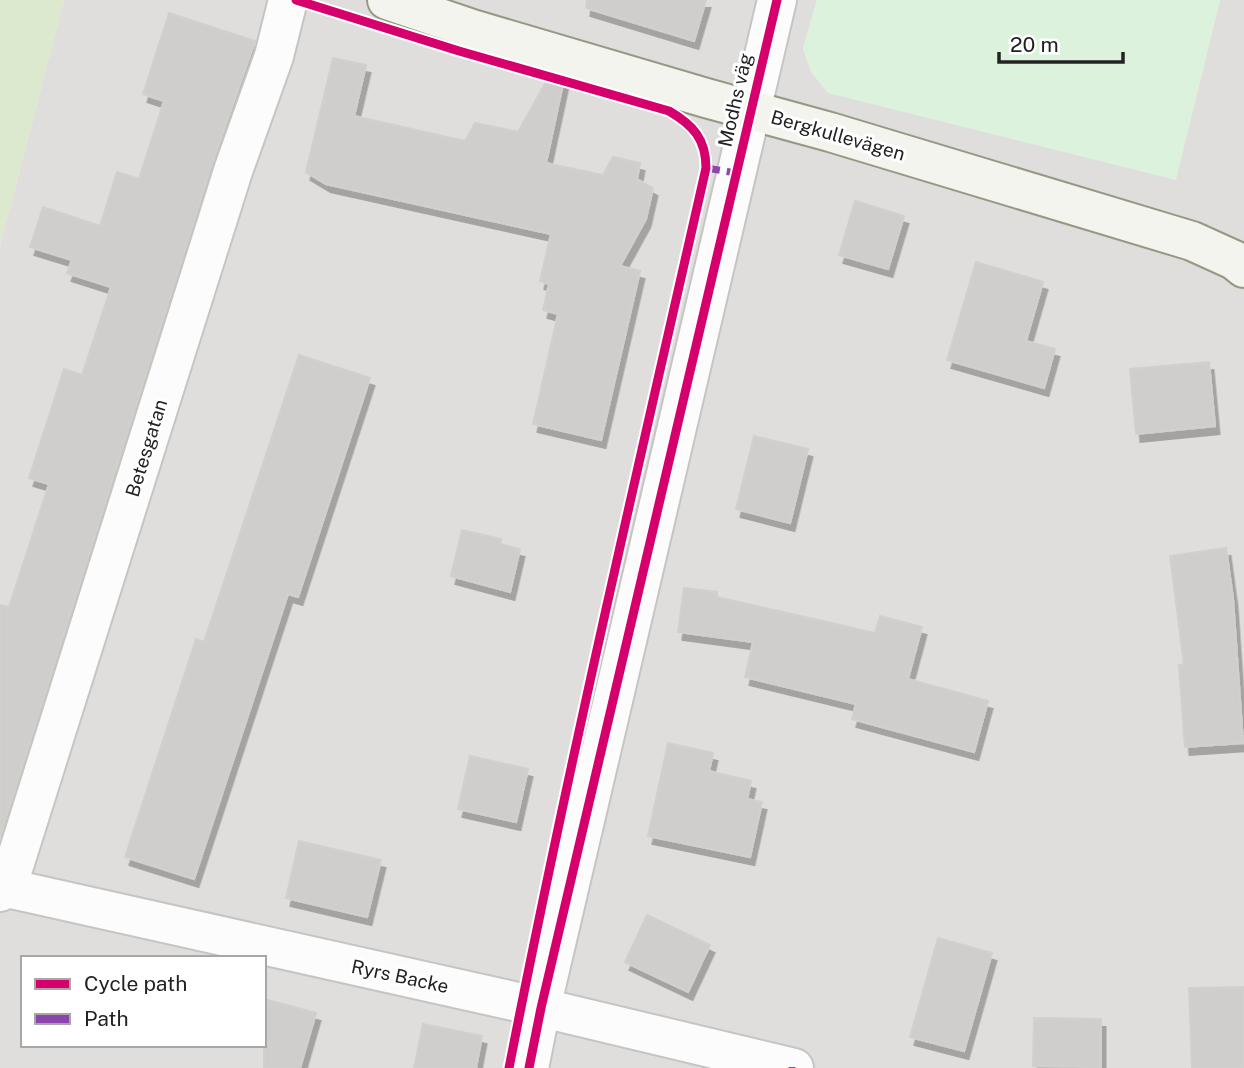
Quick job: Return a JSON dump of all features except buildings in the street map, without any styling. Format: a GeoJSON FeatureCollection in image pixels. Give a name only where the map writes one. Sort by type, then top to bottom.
{"type":"FeatureCollection","features":[{"type":"Feature","properties":{"kind":"street","name":"Betesgatan"},"geometry":{"type":"LineString","coordinates":[[4,890],[233,171],[274,56],[288,0]]}},
{"type":"Feature","properties":{"kind":"street","name":"Bergkullevägen"},"geometry":{"type":"LineString","coordinates":[[387,0],[472,29],[1192,241],[1234,260],[1244,268]]}},
{"type":"Feature","properties":{"kind":"street","name":"Modhs väg"},"geometry":{"type":"LineString","coordinates":[[529,1068],[777,0]]}},
{"type":"Feature","properties":{"kind":"street","name":"Ryrs Backe"},"geometry":{"type":"LineString","coordinates":[[4,890],[541,1008],[793,1068]]}},
{"type":"Feature","properties":{"kind":"shaded area"},"geometry":{"type":"Polygon","coordinates":[[[64,0],[817,0],[803,49],[1175,180],[1220,0],[1244,0],[1244,1068],[0,1068],[0,246],[64,0]]]}},
{"type":"Feature","properties":{"kind":"green space"},"geometry":{"type":"Polygon","coordinates":[[[0,0],[64,0],[0,246],[0,0]]]}},
{"type":"Feature","properties":{"kind":"green space"},"geometry":{"type":"Polygon","coordinates":[[[817,0],[1220,0],[1176,180],[828,93],[811,72],[803,49],[817,0]]]}},
{"type":"Feature","properties":{"kind":"marked path"},"geometry":{"type":"LineString","coordinates":[[706,168],[736,173]]}},
{"type":"Feature","properties":{"kind":"cycle path"},"geometry":{"type":"LineString","coordinates":[[296,0],[459,51],[669,111],[691,128],[704,149],[706,168],[579,730],[509,1068]]}},
{"type":"Feature","properties":{"kind":"cycle path"},"geometry":{"type":"LineString","coordinates":[[529,1068],[777,0]]}}]}
